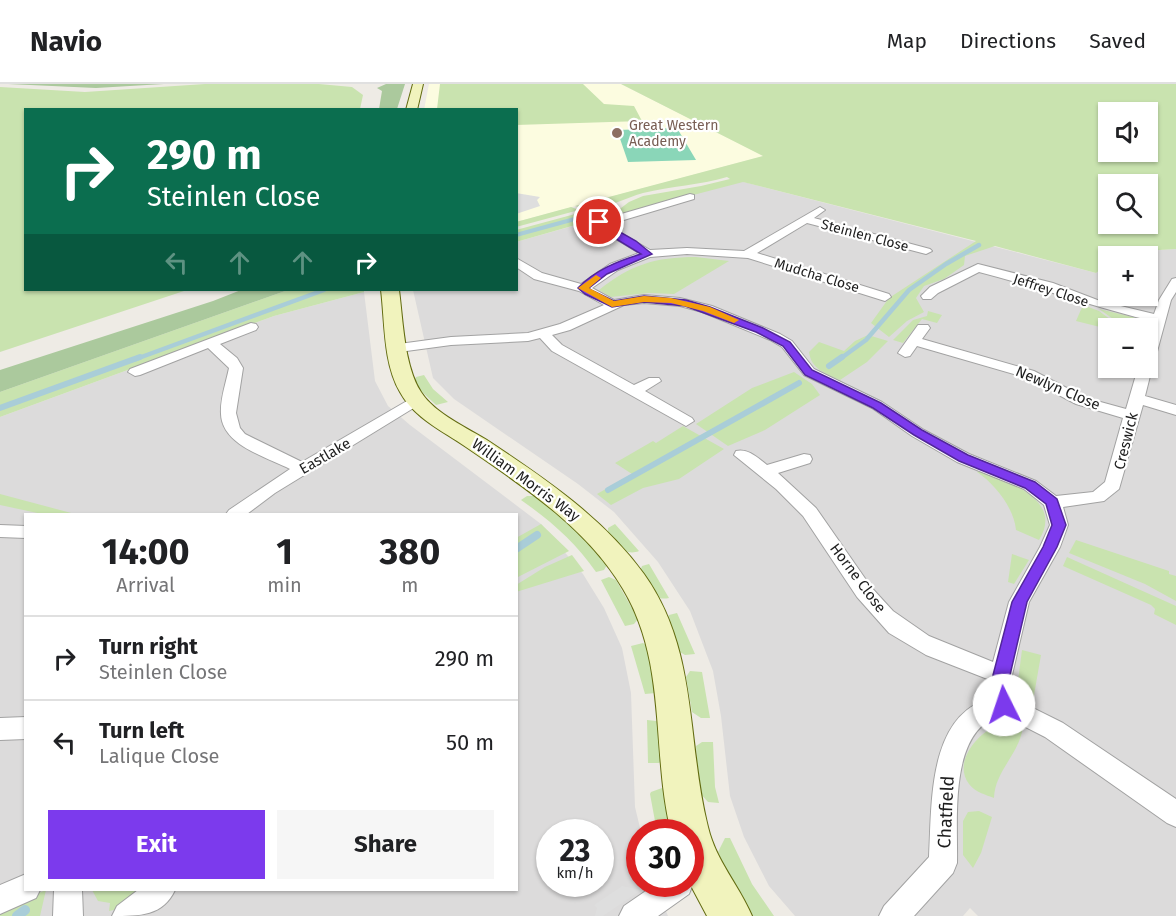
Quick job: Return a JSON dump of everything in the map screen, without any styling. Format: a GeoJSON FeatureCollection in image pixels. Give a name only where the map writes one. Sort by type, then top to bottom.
{"type":"FeatureCollection","features":[{"type":"Feature","properties":{"kind":"street"},"geometry":{"type":"LineString","coordinates":[[412,108],[418,84]]}},
{"type":"Feature","properties":{"kind":"street"},"geometry":{"type":"LineString","coordinates":[[648,254],[598,224],[690,197]]}},
{"type":"Feature","properties":{"kind":"street"},"geometry":{"type":"LineString","coordinates":[[664,204],[678,210]]}},
{"type":"Feature","properties":{"kind":"street","name":"Steinlen Close"},"geometry":{"type":"LineString","coordinates":[[748,254],[820,210]]}},
{"type":"Feature","properties":{"kind":"street","name":"Steinlen Close"},"geometry":{"type":"LineString","coordinates":[[805,219],[926,251]]}},
{"type":"Feature","properties":{"kind":"street"},"geometry":{"type":"LineString","coordinates":[[583,288],[614,267],[648,254],[687,251],[748,254]]}},
{"type":"Feature","properties":{"kind":"street","name":"Mudcha Close"},"geometry":{"type":"LineString","coordinates":[[748,254],[885,297]]}},
{"type":"Feature","properties":{"kind":"street"},"geometry":{"type":"LineString","coordinates":[[518,263],[535,257]]}},
{"type":"Feature","properties":{"kind":"street"},"geometry":{"type":"LineString","coordinates":[[518,264],[544,279],[583,288],[612,304]]}},
{"type":"Feature","properties":{"kind":"street","name":"Jeffrey Close"},"geometry":{"type":"LineString","coordinates":[[927,296],[979,266],[1049,286],[1096,304],[1159,319]]}},
{"type":"Feature","properties":{"kind":"street"},"geometry":{"type":"LineString","coordinates":[[1158,323],[1167,296],[1176,282]]}},
{"type":"Feature","properties":{"kind":"street","name":"William Morris Way"},"geometry":{"type":"LineString","coordinates":[[390,291],[407,386],[417,401],[576,516],[620,562],[636,585],[650,613],[671,675],[686,819]]}},
{"type":"Feature","properties":{"kind":"street"},"geometry":{"type":"LineString","coordinates":[[399,348],[544,334],[565,327],[612,304],[644,299],[680,302],[707,309],[787,344],[808,372],[877,405],[918,433],[963,458],[1030,485],[1052,502],[1059,525],[1050,547],[1019,602],[1001,675],[1004,705],[1054,730],[1176,814]]}},
{"type":"Feature","properties":{"kind":"street"},"geometry":{"type":"LineString","coordinates":[[135,372],[251,327]]}},
{"type":"Feature","properties":{"kind":"street"},"geometry":{"type":"LineString","coordinates":[[544,334],[556,348],[686,421]]}},
{"type":"Feature","properties":{"kind":"street","name":"Newlyn Close"},"geometry":{"type":"LineString","coordinates":[[914,341],[1021,372],[1081,401],[1132,416]]}},
{"type":"Feature","properties":{"kind":"street"},"geometry":{"type":"LineString","coordinates":[[210,343],[232,361],[236,368],[228,413],[232,430],[239,437],[303,469]]}},
{"type":"Feature","properties":{"kind":"street","name":"Creswick"},"geometry":{"type":"LineString","coordinates":[[1052,502],[1090,499],[1109,491],[1116,479],[1142,378]]}},
{"type":"Feature","properties":{"kind":"street"},"geometry":{"type":"LineString","coordinates":[[634,392],[654,381]]}},
{"type":"Feature","properties":{"kind":"street"},"geometry":{"type":"LineString","coordinates":[[1137,398],[1176,410]]}},
{"type":"Feature","properties":{"kind":"street","name":"Eastlake"},"geometry":{"type":"LineString","coordinates":[[236,513],[255,498],[417,401]]}},
{"type":"Feature","properties":{"kind":"street","name":"Horne Close"},"geometry":{"type":"LineString","coordinates":[[742,455],[766,471],[815,519],[872,602],[897,627],[932,646],[1001,675]]}},
{"type":"Feature","properties":{"kind":"street"},"geometry":{"type":"LineString","coordinates":[[766,471],[804,459]]}},
{"type":"Feature","properties":{"kind":"street"},"geometry":{"type":"LineString","coordinates":[[0,531],[24,532]]}},
{"type":"Feature","properties":{"kind":"street","name":"Chatfield"},"geometry":{"type":"LineString","coordinates":[[894,916],[944,863],[946,786],[957,738],[984,710],[1004,705]]}},
{"type":"Feature","properties":{"kind":"street"},"geometry":{"type":"LineString","coordinates":[[0,729],[24,728]]}},
{"type":"Feature","properties":{"kind":"street"},"geometry":{"type":"LineString","coordinates":[[0,900],[24,889]]}},
{"type":"Feature","properties":{"kind":"street","name":"William Morris Way"},"geometry":{"type":"LineString","coordinates":[[704,889],[731,916]]}},
{"type":"Feature","properties":{"kind":"street"},"geometry":{"type":"LineString","coordinates":[[68,891],[68,916]]}},
{"type":"Feature","properties":{"kind":"street"},"geometry":{"type":"LineString","coordinates":[[128,916],[160,891]]}},
{"type":"Feature","properties":{"kind":"street"},"geometry":{"type":"LineString","coordinates":[[634,916],[660,897]]}},
{"type":"Feature","properties":{"kind":"shaded area","name":"Great Western Academy"},"geometry":{"type":"Polygon","coordinates":[[[429,84],[621,84],[764,156],[518,221],[518,108],[424,108],[429,84]]]}},
{"type":"Feature","properties":{"kind":"shaded area"},"geometry":{"type":"Polygon","coordinates":[[[736,180],[1096,273],[1098,272],[1098,306],[1158,306],[1158,250],[1176,249],[1176,916],[978,916],[970,908],[963,916],[795,916],[769,886],[744,837],[730,796],[721,716],[713,671],[690,611],[658,562],[614,512],[578,484],[454,399],[433,378],[413,291],[518,291],[518,241],[736,180]]]}},
{"type":"Feature","properties":{"kind":"shaded area"},"geometry":{"type":"Polygon","coordinates":[[[518,193],[540,197],[537,200],[540,206],[518,213],[518,193]]]}},
{"type":"Feature","properties":{"kind":"shaded area"},"geometry":{"type":"Polygon","coordinates":[[[364,292],[375,381],[388,406],[541,524],[583,574],[604,608],[622,648],[631,693],[635,807],[638,819],[626,819],[626,897],[660,897],[668,916],[0,916],[0,417],[274,316],[364,292]]]}},
{"type":"Feature","properties":{"kind":"shaded area"},"geometry":{"type":"Polygon","coordinates":[[[622,886],[626,887],[626,897],[631,897],[603,916],[595,916],[597,908],[594,905],[606,897],[614,897],[614,891],[622,886]]]}},
{"type":"Feature","properties":{"kind":"green space"},"geometry":{"type":"Polygon","coordinates":[[[8,84],[164,84],[96,88],[8,84]]]}},
{"type":"Feature","properties":{"kind":"green space"},"geometry":{"type":"Polygon","coordinates":[[[205,84],[319,84],[352,87],[363,95],[360,108],[24,108],[24,291],[184,291],[0,352],[0,87],[85,92],[205,84]]]}},
{"type":"Feature","properties":{"kind":"green space"},"geometry":{"type":"Polygon","coordinates":[[[386,84],[405,84],[397,108],[379,108],[382,91],[377,88],[386,84]]]}},
{"type":"Feature","properties":{"kind":"green space"},"geometry":{"type":"Polygon","coordinates":[[[440,84],[583,84],[604,104],[634,106],[642,121],[518,125],[518,108],[437,108],[440,84]]]}},
{"type":"Feature","properties":{"kind":"green space"},"geometry":{"type":"Polygon","coordinates":[[[621,84],[1176,84],[1176,249],[1158,250],[1158,246],[1098,246],[1098,272],[1096,273],[995,246],[965,256],[964,265],[944,279],[924,286],[916,298],[924,312],[907,321],[889,337],[871,323],[889,298],[976,241],[743,182],[609,217],[629,202],[643,196],[730,179],[727,177],[643,193],[601,207],[575,206],[763,156],[621,84]]]}},
{"type":"Feature","properties":{"kind":"green space"},"geometry":{"type":"Polygon","coordinates":[[[677,128],[696,160],[628,162],[617,130],[677,128]]]}},
{"type":"Feature","properties":{"kind":"green space"},"geometry":{"type":"Polygon","coordinates":[[[571,207],[579,210],[518,226],[518,221],[571,207]]]}},
{"type":"Feature","properties":{"kind":"green space"},"geometry":{"type":"Polygon","coordinates":[[[590,210],[607,216],[518,241],[518,229],[590,210]]]}},
{"type":"Feature","properties":{"kind":"green space"},"geometry":{"type":"Polygon","coordinates":[[[681,257],[729,261],[674,294],[648,293],[611,297],[599,290],[621,274],[644,264],[681,257]]]}},
{"type":"Feature","properties":{"kind":"green space"},"geometry":{"type":"Polygon","coordinates":[[[238,291],[285,291],[0,392],[0,370],[238,291]]]}},
{"type":"Feature","properties":{"kind":"green space"},"geometry":{"type":"Polygon","coordinates":[[[285,291],[364,291],[274,316],[0,417],[0,392],[285,291]]]}},
{"type":"Feature","properties":{"kind":"green space"},"geometry":{"type":"Polygon","coordinates":[[[1083,305],[1099,311],[1108,318],[1098,318],[1098,326],[1076,321],[1083,305]]]}},
{"type":"Feature","properties":{"kind":"green space"},"geometry":{"type":"Polygon","coordinates":[[[1099,309],[1137,318],[1112,318],[1099,309]]]}},
{"type":"Feature","properties":{"kind":"green space"},"geometry":{"type":"Polygon","coordinates":[[[928,311],[942,315],[937,323],[922,319],[903,343],[893,340],[913,320],[927,316],[928,311]]]}},
{"type":"Feature","properties":{"kind":"green space"},"geometry":{"type":"Polygon","coordinates":[[[868,335],[888,341],[867,362],[840,380],[820,370],[810,358],[809,352],[819,342],[844,351],[855,341],[868,335]]]}},
{"type":"Feature","properties":{"kind":"green space"},"geometry":{"type":"Polygon","coordinates":[[[794,372],[812,384],[820,395],[765,430],[728,446],[696,424],[752,388],[794,372]]]}},
{"type":"Feature","properties":{"kind":"green space"},"geometry":{"type":"Polygon","coordinates":[[[424,375],[433,389],[448,402],[436,405],[419,389],[416,377],[424,375]]]}},
{"type":"Feature","properties":{"kind":"green space"},"geometry":{"type":"Polygon","coordinates":[[[683,426],[724,449],[679,479],[643,488],[611,505],[597,494],[632,474],[615,463],[653,441],[656,443],[683,426]]]}},
{"type":"Feature","properties":{"kind":"green space"},"geometry":{"type":"Polygon","coordinates":[[[981,470],[1018,487],[1039,503],[1044,514],[1045,526],[1039,540],[1016,530],[1008,505],[997,490],[977,472],[981,470]]]}},
{"type":"Feature","properties":{"kind":"green space"},"geometry":{"type":"Polygon","coordinates":[[[0,494],[71,513],[37,513],[0,505],[0,494]]]}},
{"type":"Feature","properties":{"kind":"green space"},"geometry":{"type":"Polygon","coordinates":[[[527,496],[534,496],[572,525],[607,565],[604,570],[596,572],[562,533],[521,500],[527,496]]]}},
{"type":"Feature","properties":{"kind":"green space"},"geometry":{"type":"Polygon","coordinates":[[[541,524],[569,551],[518,577],[518,537],[541,524]]]}},
{"type":"Feature","properties":{"kind":"green space"},"geometry":{"type":"Polygon","coordinates":[[[615,524],[639,551],[625,551],[618,544],[608,532],[608,528],[615,524]]]}},
{"type":"Feature","properties":{"kind":"green space"},"geometry":{"type":"Polygon","coordinates":[[[1076,540],[1169,571],[1169,574],[1176,576],[1176,601],[1145,584],[1069,553],[1076,540]]]}},
{"type":"Feature","properties":{"kind":"green space"},"geometry":{"type":"Polygon","coordinates":[[[1012,554],[1029,560],[1014,584],[1008,582],[1012,554]]]}},
{"type":"Feature","properties":{"kind":"green space"},"geometry":{"type":"Polygon","coordinates":[[[572,555],[584,571],[518,591],[518,584],[545,567],[572,555]]]}},
{"type":"Feature","properties":{"kind":"green space"},"geometry":{"type":"Polygon","coordinates":[[[1067,557],[1176,606],[1176,625],[1154,614],[1155,609],[1151,605],[1063,566],[1067,557]]]}},
{"type":"Feature","properties":{"kind":"green space"},"geometry":{"type":"Polygon","coordinates":[[[649,564],[669,598],[663,599],[654,595],[648,586],[640,571],[642,566],[649,564]]]}},
{"type":"Feature","properties":{"kind":"green space"},"geometry":{"type":"Polygon","coordinates":[[[609,577],[616,580],[638,619],[634,624],[625,626],[601,580],[609,577]]]}},
{"type":"Feature","properties":{"kind":"green space"},"geometry":{"type":"Polygon","coordinates":[[[677,613],[695,654],[685,655],[678,651],[666,620],[669,615],[677,613]]]}},
{"type":"Feature","properties":{"kind":"green space"},"geometry":{"type":"Polygon","coordinates":[[[643,643],[649,647],[656,693],[645,694],[631,646],[643,643]]]}},
{"type":"Feature","properties":{"kind":"green space"},"geometry":{"type":"Polygon","coordinates":[[[1022,650],[1041,655],[1034,695],[1028,709],[1016,696],[1022,650]]]}},
{"type":"Feature","properties":{"kind":"green space"},"geometry":{"type":"Polygon","coordinates":[[[690,671],[702,672],[710,718],[701,718],[692,712],[686,677],[690,671]]]}},
{"type":"Feature","properties":{"kind":"green space"},"geometry":{"type":"Polygon","coordinates":[[[647,720],[656,721],[665,728],[666,757],[659,763],[648,763],[647,720]]]}},
{"type":"Feature","properties":{"kind":"green space"},"geometry":{"type":"Polygon","coordinates":[[[1005,722],[1023,726],[1017,745],[995,788],[994,798],[971,787],[964,775],[964,765],[966,755],[979,738],[996,725],[1005,722]]]}},
{"type":"Feature","properties":{"kind":"green space"},"geometry":{"type":"Polygon","coordinates":[[[702,742],[713,742],[715,787],[719,803],[708,802],[699,792],[696,746],[702,742]]]}},
{"type":"Feature","properties":{"kind":"green space"},"geometry":{"type":"Polygon","coordinates":[[[665,789],[673,819],[655,819],[651,792],[665,789]]]}},
{"type":"Feature","properties":{"kind":"green space"},"geometry":{"type":"Polygon","coordinates":[[[979,811],[992,817],[981,853],[973,868],[963,855],[963,821],[968,812],[979,811]]]}},
{"type":"Feature","properties":{"kind":"green space"},"geometry":{"type":"Polygon","coordinates":[[[725,838],[730,838],[752,884],[774,916],[753,916],[732,884],[718,852],[725,838]]]}},
{"type":"Feature","properties":{"kind":"green space"},"geometry":{"type":"Polygon","coordinates":[[[46,891],[40,916],[0,916],[0,908],[46,891]]]}},
{"type":"Feature","properties":{"kind":"green space"},"geometry":{"type":"Polygon","coordinates":[[[93,891],[144,891],[118,909],[109,911],[110,903],[98,901],[93,891]]]}},
{"type":"Feature","properties":{"kind":"waterway"},"geometry":{"type":"LineString","coordinates":[[518,234],[593,214]]}},
{"type":"Feature","properties":{"kind":"waterway"},"geometry":{"type":"LineString","coordinates":[[840,359],[866,340],[909,290],[946,264],[979,245]]}},
{"type":"Feature","properties":{"kind":"waterway"},"geometry":{"type":"LineString","coordinates":[[136,359],[321,291]]}},
{"type":"Feature","properties":{"kind":"waterway"},"geometry":{"type":"LineString","coordinates":[[0,408],[140,357]]}},
{"type":"Feature","properties":{"kind":"waterway"},"geometry":{"type":"LineString","coordinates":[[829,366],[842,357]]}},
{"type":"Feature","properties":{"kind":"waterway"},"geometry":{"type":"LineString","coordinates":[[608,490],[799,383]]}},
{"type":"Feature","properties":{"kind":"waterway"},"geometry":{"type":"LineString","coordinates":[[518,548],[537,535]]}},
{"type":"Feature","properties":{"kind":"waterway"},"geometry":{"type":"LineString","coordinates":[[17,916],[25,910]]}},
{"type":"Feature","properties":{"kind":"slow traffic"},"geometry":{"type":"LineString","coordinates":[[596,278],[583,288],[612,304],[644,299],[671,301],[707,309],[734,320]]}},
{"type":"Feature","properties":{"kind":"place","name":"Great Western Academy"},"geometry":{"type":"Point","coordinates":[617,133]}},
{"type":"Feature","properties":{"kind":"route"},"geometry":{"type":"LineString","coordinates":[[599,222],[600,226],[633,243],[648,254],[625,261],[603,273],[583,288],[588,292],[612,304],[644,299],[686,303],[707,309],[775,337],[787,344],[808,372],[877,405],[918,433],[963,458],[1030,485],[1052,502],[1059,525],[1050,547],[1019,602],[1001,675],[1004,705]]}}]}
